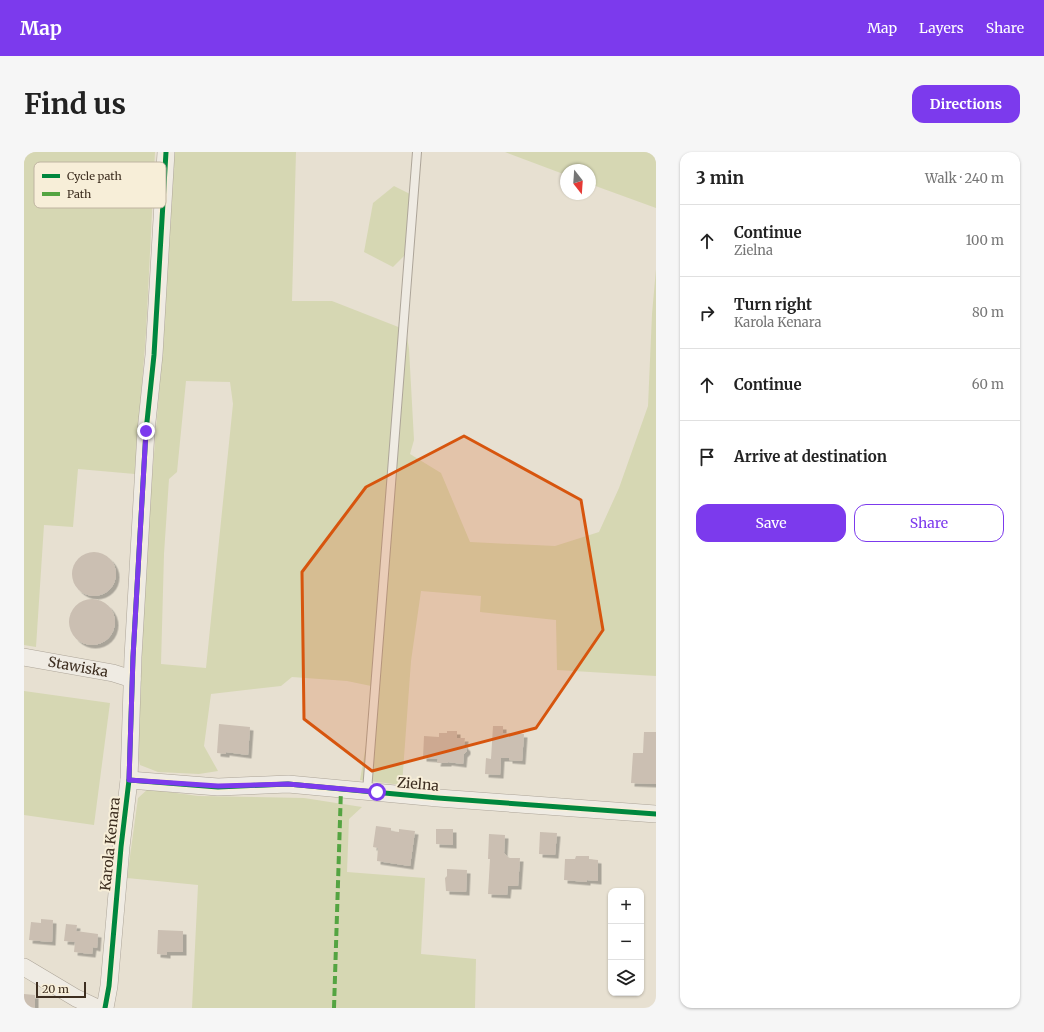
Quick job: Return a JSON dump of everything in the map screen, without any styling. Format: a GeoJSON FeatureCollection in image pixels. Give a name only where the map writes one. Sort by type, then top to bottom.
{"type":"FeatureCollection","features":[{"type":"Feature","properties":{"kind":"street","name":"Karola Kenara"},"geometry":{"type":"LineString","coordinates":[[165,162],[166,152]]}},
{"type":"Feature","properties":{"kind":"street","name":"Karola Kenara"},"geometry":{"type":"LineString","coordinates":[[105,1008],[109,986],[121,847],[129,780],[132,679],[146,431],[154,355],[163,208]]}},
{"type":"Feature","properties":{"kind":"street","name":"Stawiska"},"geometry":{"type":"LineString","coordinates":[[24,657],[113,673],[132,679]]}},
{"type":"Feature","properties":{"kind":"street","name":"Zielna"},"geometry":{"type":"LineString","coordinates":[[129,780],[218,786],[288,784],[656,814]]}},
{"type":"Feature","properties":{"kind":"street"},"geometry":{"type":"LineString","coordinates":[[24,967],[76,998],[97,1008]]}},
{"type":"Feature","properties":{"kind":"lane"},"geometry":{"type":"LineString","coordinates":[[367,791],[417,152]]}},
{"type":"Feature","properties":{"kind":"highlighted area"},"geometry":{"type":"Polygon","coordinates":[[[464,436],[581,500],[603,630],[536,728],[372,771],[304,719],[302,572],[366,487],[464,436]]]}},
{"type":"Feature","properties":{"kind":"green space"},"geometry":{"type":"Polygon","coordinates":[[[24,152],[155,152],[155,162],[34,162],[34,208],[152,208],[146,333],[135,474],[78,469],[73,527],[44,525],[36,647],[24,645],[24,152]]]}},
{"type":"Feature","properties":{"kind":"green space"},"geometry":{"type":"Polygon","coordinates":[[[174,152],[296,152],[292,301],[332,301],[406,330],[409,349],[414,440],[410,454],[441,473],[470,542],[555,546],[599,532],[619,488],[648,406],[652,314],[656,269],[656,676],[557,670],[556,620],[480,612],[481,596],[421,591],[411,661],[402,785],[360,780],[376,687],[347,681],[292,677],[281,686],[211,694],[204,746],[218,771],[199,774],[158,772],[140,765],[138,755],[146,552],[161,368],[174,152]],[[186,381],[177,472],[169,479],[164,554],[161,664],[206,668],[233,404],[230,382],[186,381]]]}},
{"type":"Feature","properties":{"kind":"green space"},"geometry":{"type":"Polygon","coordinates":[[[505,152],[656,152],[656,208],[596,186],[596,164],[560,164],[560,173],[505,152]]]}},
{"type":"Feature","properties":{"kind":"green space"},"geometry":{"type":"Polygon","coordinates":[[[394,186],[414,196],[408,252],[393,267],[364,252],[373,203],[394,186]]]}},
{"type":"Feature","properties":{"kind":"green space"},"geometry":{"type":"Polygon","coordinates":[[[24,691],[110,703],[94,825],[24,815],[24,691]]]}},
{"type":"Feature","properties":{"kind":"green space"},"geometry":{"type":"Polygon","coordinates":[[[148,789],[198,796],[304,798],[362,807],[349,819],[347,872],[425,878],[421,954],[476,959],[475,1008],[192,1008],[198,885],[127,878],[138,798],[148,789]]]}},
{"type":"Feature","properties":{"kind":"building"},"geometry":{"type":"Polygon","coordinates":[[[90,552],[98,552],[110,558],[116,570],[116,578],[110,590],[98,596],[90,596],[78,590],[72,578],[72,570],[78,558],[90,552]]]}},
{"type":"Feature","properties":{"kind":"building"},"geometry":{"type":"Polygon","coordinates":[[[92,599],[105,603],[111,609],[115,622],[111,635],[105,641],[92,645],[79,641],[73,635],[69,622],[73,609],[79,603],[92,599]]]}},
{"type":"Feature","properties":{"kind":"building"},"geometry":{"type":"Polygon","coordinates":[[[219,724],[250,727],[248,755],[226,752],[226,754],[217,753],[219,724]]]}},
{"type":"Feature","properties":{"kind":"building"},"geometry":{"type":"Polygon","coordinates":[[[493,726],[503,726],[503,733],[524,734],[522,761],[501,758],[500,775],[485,774],[486,758],[491,759],[493,726]]]}},
{"type":"Feature","properties":{"kind":"building"},"geometry":{"type":"Polygon","coordinates":[[[447,731],[457,731],[457,738],[465,738],[464,745],[467,748],[467,751],[464,754],[463,764],[448,762],[437,763],[438,759],[423,758],[424,736],[439,737],[439,733],[447,733],[447,731]]]}},
{"type":"Feature","properties":{"kind":"building"},"geometry":{"type":"Polygon","coordinates":[[[644,732],[656,732],[656,784],[631,783],[633,753],[643,753],[644,732]]]}},
{"type":"Feature","properties":{"kind":"building"},"geometry":{"type":"Polygon","coordinates":[[[376,826],[391,828],[391,831],[399,832],[399,829],[415,831],[410,866],[377,861],[378,848],[373,847],[376,826]]]}},
{"type":"Feature","properties":{"kind":"building"},"geometry":{"type":"Polygon","coordinates":[[[436,829],[453,829],[453,845],[436,844],[436,829]]]}},
{"type":"Feature","properties":{"kind":"building"},"geometry":{"type":"Polygon","coordinates":[[[540,832],[557,833],[555,855],[539,854],[540,832]]]}},
{"type":"Feature","properties":{"kind":"building"},"geometry":{"type":"Polygon","coordinates":[[[489,834],[505,835],[504,853],[509,858],[520,858],[518,886],[508,886],[507,895],[488,894],[490,859],[488,859],[489,834]]]}},
{"type":"Feature","properties":{"kind":"building"},"geometry":{"type":"Polygon","coordinates":[[[576,856],[589,856],[589,859],[598,860],[598,881],[587,880],[587,882],[564,880],[565,859],[575,859],[576,856]]]}},
{"type":"Feature","properties":{"kind":"building"},"geometry":{"type":"Polygon","coordinates":[[[447,869],[467,870],[466,892],[446,891],[445,878],[447,876],[447,869]]]}},
{"type":"Feature","properties":{"kind":"building"},"geometry":{"type":"Polygon","coordinates":[[[41,919],[53,920],[52,942],[29,940],[31,922],[41,923],[41,919]]]}},
{"type":"Feature","properties":{"kind":"building"},"geometry":{"type":"Polygon","coordinates":[[[66,924],[77,925],[76,931],[98,934],[97,948],[93,947],[92,954],[74,952],[75,942],[64,941],[66,924]]]}},
{"type":"Feature","properties":{"kind":"building"},"geometry":{"type":"Polygon","coordinates":[[[158,930],[183,931],[183,952],[167,952],[167,955],[157,954],[158,930]]]}},
{"type":"Feature","properties":{"kind":"building"},"geometry":{"type":"Polygon","coordinates":[[[24,994],[35,995],[35,1008],[24,1008],[24,994]]]}},
{"type":"Feature","properties":{"kind":"marked path"},"geometry":{"type":"LineString","coordinates":[[334,1008],[341,789]]}},
{"type":"Feature","properties":{"kind":"cycle path"},"geometry":{"type":"LineString","coordinates":[[165,162],[166,152]]}},
{"type":"Feature","properties":{"kind":"cycle path"},"geometry":{"type":"LineString","coordinates":[[105,1008],[109,986],[121,847],[129,780],[133,657],[146,431],[154,355],[163,208]]}},
{"type":"Feature","properties":{"kind":"cycle path"},"geometry":{"type":"LineString","coordinates":[[129,780],[218,787],[288,784],[438,798],[656,814]]}},
{"type":"Feature","properties":{"kind":"route"},"geometry":{"type":"LineString","coordinates":[[146,431],[133,657],[129,780],[218,786],[288,784],[377,792]]}}]}
